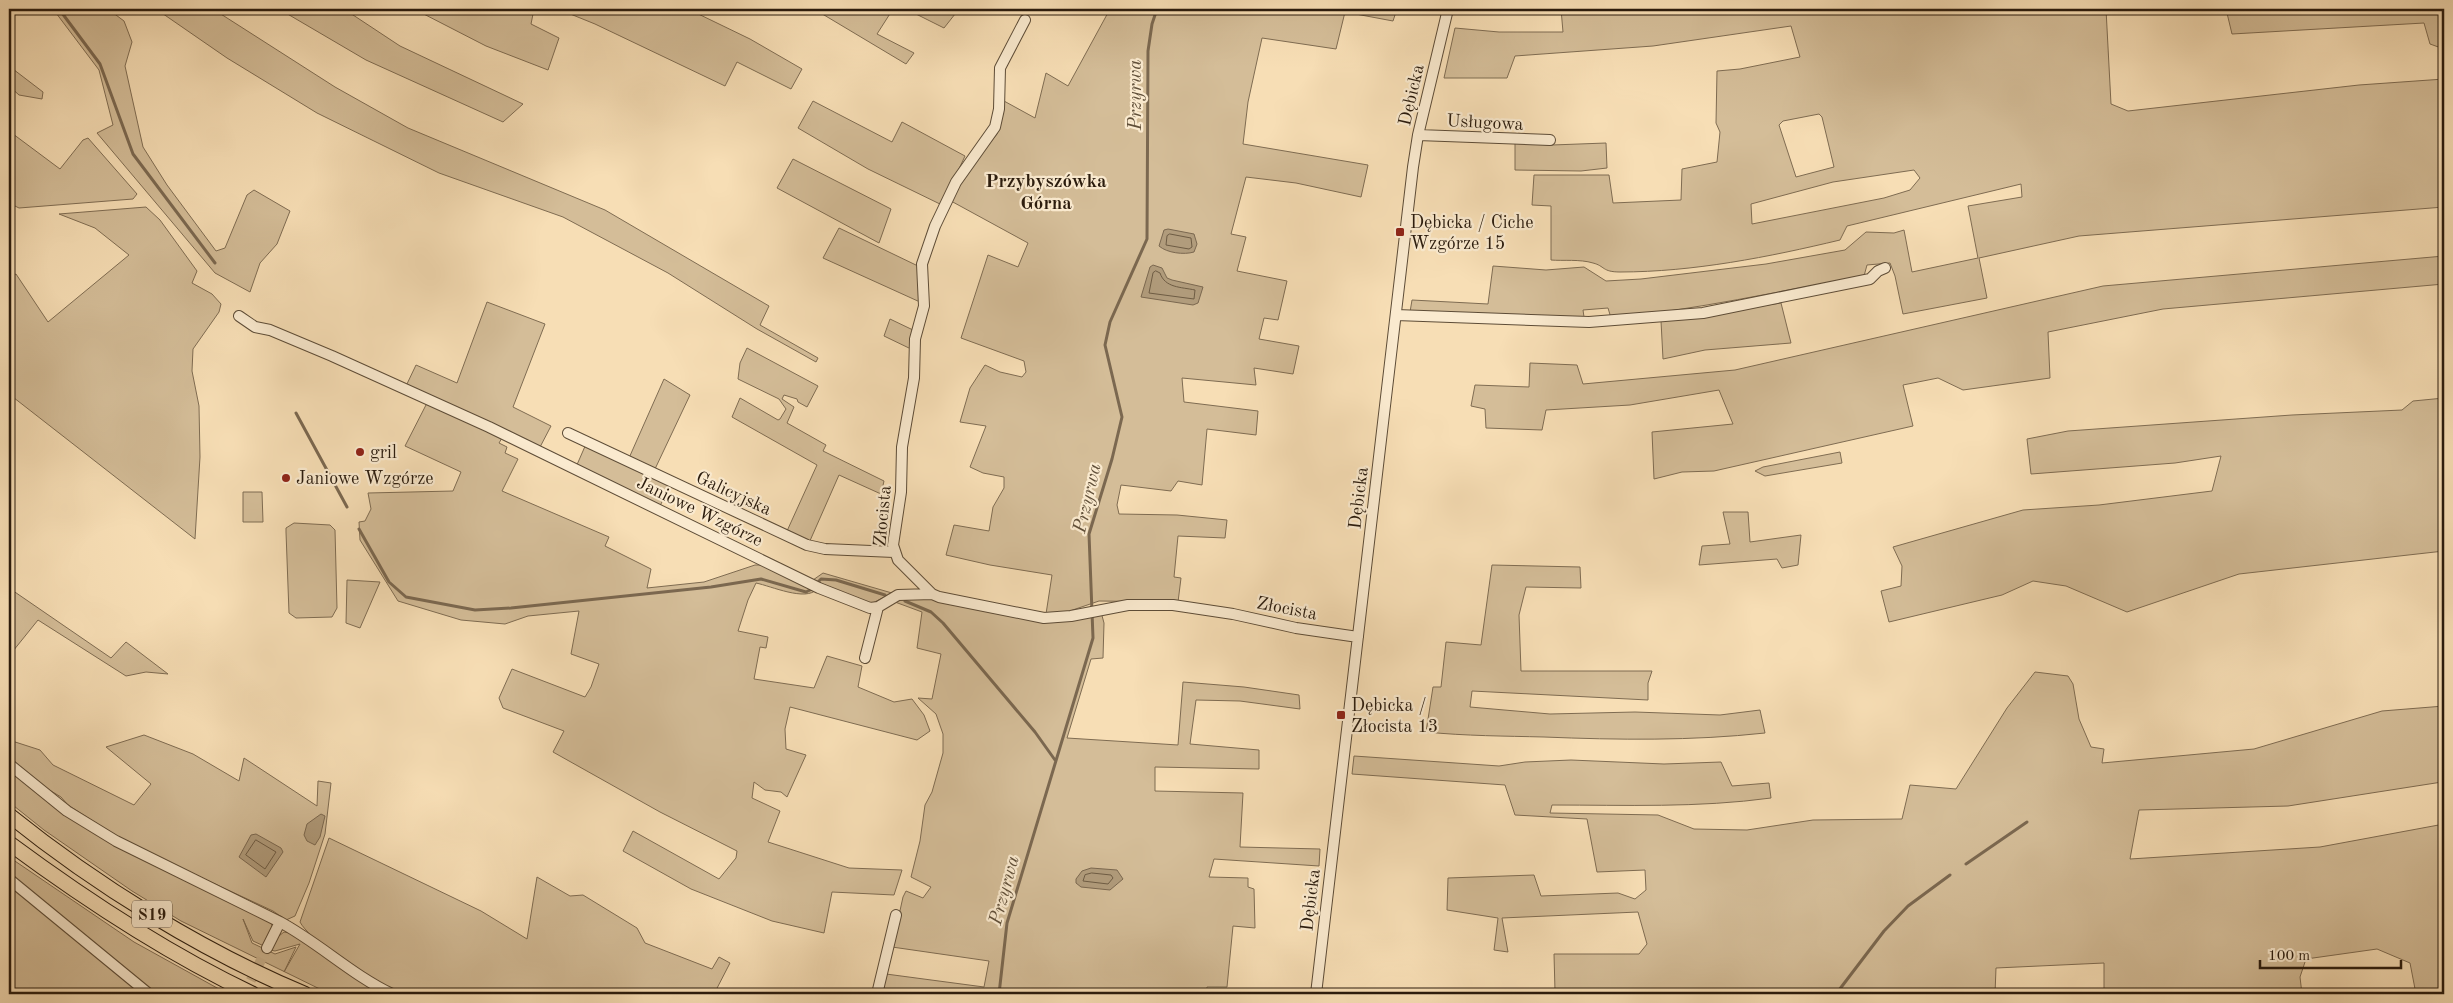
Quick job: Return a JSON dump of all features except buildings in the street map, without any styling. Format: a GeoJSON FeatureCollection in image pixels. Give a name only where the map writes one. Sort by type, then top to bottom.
{"type":"FeatureCollection","features":[{"type":"Feature","properties":{"kind":"highway","name":"S19"},"geometry":{"type":"LineString","coordinates":[[9,815],[48,846],[143,908],[246,966],[305,994]]}},
{"type":"Feature","properties":{"kind":"highway","name":"S19"},"geometry":{"type":"LineString","coordinates":[[9,844],[106,912],[199,968],[253,994]]}},
{"type":"Feature","properties":{"kind":"street","name":"Dębicka"},"geometry":{"type":"LineString","coordinates":[[1316,994],[1418,135],[1448,9]]}},
{"type":"Feature","properties":{"kind":"street","name":"Złocista"},"geometry":{"type":"LineString","coordinates":[[1025,20],[1000,68],[999,108],[995,127],[956,182],[935,226],[924,258],[924,306],[915,339],[914,378],[902,447],[901,492],[893,545],[894,552],[904,568],[932,594],[950,601],[1044,618],[1148,604],[1194,608],[1233,614],[1296,628],[1358,637]]}},
{"type":"Feature","properties":{"kind":"street","name":"Usługowa"},"geometry":{"type":"LineString","coordinates":[[1418,135],[1550,140]]}},
{"type":"Feature","properties":{"kind":"street"},"geometry":{"type":"LineString","coordinates":[[1396,315],[1567,323],[1703,313],[1870,279],[1878,271],[1885,268]]}},
{"type":"Feature","properties":{"kind":"street","name":"Janiowe Wzgórze"},"geometry":{"type":"LineString","coordinates":[[239,316],[255,327],[270,330],[332,356],[489,426],[819,588],[863,607],[878,606]]}},
{"type":"Feature","properties":{"kind":"street","name":"Galicyjska"},"geometry":{"type":"LineString","coordinates":[[568,433],[807,545],[824,550],[894,552]]}},
{"type":"Feature","properties":{"kind":"street"},"geometry":{"type":"LineString","coordinates":[[865,658],[878,606],[898,594],[932,594]]}},
{"type":"Feature","properties":{"kind":"street"},"geometry":{"type":"LineString","coordinates":[[9,764],[67,811],[116,841],[280,922],[306,937],[372,985],[392,994]]}},
{"type":"Feature","properties":{"kind":"street"},"geometry":{"type":"LineString","coordinates":[[9,879],[149,994]]}},
{"type":"Feature","properties":{"kind":"street"},"geometry":{"type":"LineString","coordinates":[[877,994],[896,915]]}},
{"type":"Feature","properties":{"kind":"street"},"geometry":{"type":"LineString","coordinates":[[267,948],[280,922]]}},
{"type":"Feature","properties":{"kind":"shaded area"},"geometry":{"type":"Polygon","coordinates":[[[53,9],[72,9],[77,15],[83,9],[108,9],[124,21],[132,42],[125,66],[143,147],[167,185],[216,251],[225,248],[247,195],[254,190],[290,211],[277,244],[260,263],[250,292],[215,273],[97,133],[113,125],[99,70],[53,9]]]}},
{"type":"Feature","properties":{"kind":"shaded area"},"geometry":{"type":"Polygon","coordinates":[[[156,9],[213,9],[335,87],[408,128],[605,210],[769,306],[760,325],[818,358],[816,362],[757,329],[668,273],[563,217],[439,173],[317,113],[227,58],[156,9]]]}},
{"type":"Feature","properties":{"kind":"shaded area"},"geometry":{"type":"Polygon","coordinates":[[[279,9],[344,9],[400,46],[523,104],[503,122],[366,60],[279,9]]]}},
{"type":"Feature","properties":{"kind":"shaded area"},"geometry":{"type":"Polygon","coordinates":[[[414,9],[534,9],[531,24],[559,38],[548,70],[486,46],[414,9]]]}},
{"type":"Feature","properties":{"kind":"shaded area"},"geometry":{"type":"Polygon","coordinates":[[[558,9],[688,9],[750,39],[802,69],[791,89],[737,62],[725,86],[595,24],[558,9]]]}},
{"type":"Feature","properties":{"kind":"shaded area"},"geometry":{"type":"Polygon","coordinates":[[[814,9],[893,9],[877,34],[914,53],[906,64],[814,9]]]}},
{"type":"Feature","properties":{"kind":"shaded area"},"geometry":{"type":"Polygon","coordinates":[[[906,9],[959,9],[944,28],[906,9]]]}},
{"type":"Feature","properties":{"kind":"shaded area"},"geometry":{"type":"Polygon","coordinates":[[[1110,9],[1397,9],[1393,21],[1345,12],[1336,49],[1262,38],[1248,102],[1243,144],[1368,165],[1361,197],[1296,183],[1246,177],[1231,234],[1246,237],[1237,271],[1287,281],[1278,320],[1264,318],[1259,339],[1299,346],[1293,374],[1254,368],[1256,385],[1182,378],[1184,402],[1258,411],[1256,435],[1207,429],[1202,485],[1178,481],[1171,491],[1121,485],[1117,505],[1119,514],[1177,515],[1227,520],[1225,538],[1178,536],[1174,577],[1181,578],[1178,602],[1099,601],[1061,614],[1046,614],[1052,575],[990,565],[946,555],[954,525],[989,531],[993,507],[1004,488],[1004,477],[983,473],[970,467],[986,426],[960,422],[970,388],[985,365],[1000,372],[1022,377],[1026,372],[1024,361],[961,338],[988,255],[1018,267],[1028,243],[951,201],[970,168],[997,134],[1004,101],[1035,118],[1046,73],[1068,86],[1110,9]]]}},
{"type":"Feature","properties":{"kind":"shaded area"},"geometry":{"type":"Polygon","coordinates":[[[1561,9],[2106,9],[2111,104],[2128,111],[2359,85],[2444,79],[2444,207],[2079,236],[1979,258],[1987,298],[1903,314],[1895,276],[1890,263],[1867,265],[1864,276],[1643,315],[1611,318],[1608,308],[1583,310],[1584,317],[1410,312],[1412,300],[1488,304],[1493,266],[1546,270],[1584,267],[1606,281],[1641,279],[1766,264],[1845,250],[1866,232],[1894,233],[1904,230],[1912,272],[1978,258],[1968,206],[2022,197],[2021,184],[1847,226],[1840,240],[1758,258],[1703,266],[1620,272],[1610,271],[1597,264],[1588,262],[1551,260],[1551,206],[1532,205],[1534,175],[1609,175],[1613,203],[1681,200],[1682,169],[1717,162],[1720,132],[1716,123],[1717,71],[1740,69],[1800,57],[1791,26],[1653,46],[1515,56],[1507,78],[1444,78],[1455,28],[1499,32],[1563,32],[1561,9]],[[1819,114],[1783,121],[1779,125],[1796,177],[1834,167],[1822,117],[1819,114]],[[1914,170],[1833,182],[1751,204],[1752,224],[1884,198],[1910,190],[1920,178],[1914,170]]]}},
{"type":"Feature","properties":{"kind":"shaded area"},"geometry":{"type":"Polygon","coordinates":[[[2226,9],[2444,9],[2444,49],[2430,44],[2424,23],[2232,34],[2226,9]]]}},
{"type":"Feature","properties":{"kind":"shaded area"},"geometry":{"type":"Polygon","coordinates":[[[9,66],[43,92],[42,99],[19,95],[9,86],[9,66]]]}},
{"type":"Feature","properties":{"kind":"shaded area"},"geometry":{"type":"Polygon","coordinates":[[[813,101],[892,142],[902,122],[965,156],[942,205],[868,169],[798,128],[813,101]]]}},
{"type":"Feature","properties":{"kind":"shaded area"},"geometry":{"type":"Polygon","coordinates":[[[9,131],[60,169],[83,140],[88,138],[137,194],[133,199],[19,208],[9,203],[9,131]]]}},
{"type":"Feature","properties":{"kind":"shaded area"},"geometry":{"type":"Polygon","coordinates":[[[1515,143],[1552,145],[1606,143],[1607,168],[1581,171],[1515,170],[1515,143]]]}},
{"type":"Feature","properties":{"kind":"shaded area"},"geometry":{"type":"Polygon","coordinates":[[[793,159],[891,209],[879,243],[777,188],[793,159]]]}},
{"type":"Feature","properties":{"kind":"shaded area"},"geometry":{"type":"Polygon","coordinates":[[[146,207],[160,220],[197,271],[192,283],[212,294],[221,304],[219,312],[193,349],[192,371],[199,406],[200,457],[195,539],[9,394],[9,277],[16,274],[48,322],[129,255],[95,228],[59,214],[146,207]]]}},
{"type":"Feature","properties":{"kind":"shaded area"},"geometry":{"type":"Polygon","coordinates":[[[839,228],[918,266],[920,302],[823,258],[839,228]]]}},
{"type":"Feature","properties":{"kind":"shaded area"},"geometry":{"type":"Polygon","coordinates":[[[2444,256],[2444,284],[2163,309],[2048,332],[2050,378],[1963,390],[1938,378],[1903,385],[1913,426],[1714,471],[1682,472],[1654,479],[1652,432],[1733,424],[1719,390],[1630,405],[1546,410],[1542,430],[1486,428],[1485,409],[1471,406],[1475,385],[1529,387],[1530,363],[1577,365],[1583,384],[1735,370],[2103,286],[2444,256]]]}},
{"type":"Feature","properties":{"kind":"shaded area"},"geometry":{"type":"Polygon","coordinates":[[[487,302],[545,324],[513,407],[551,426],[539,449],[406,386],[416,365],[457,383],[487,302]]]}},
{"type":"Feature","properties":{"kind":"shaded area"},"geometry":{"type":"Polygon","coordinates":[[[1781,303],[1791,343],[1705,350],[1663,359],[1661,321],[1781,303]]]}},
{"type":"Feature","properties":{"kind":"shaded area"},"geometry":{"type":"Polygon","coordinates":[[[890,319],[913,330],[911,349],[884,336],[890,319]]]}},
{"type":"Feature","properties":{"kind":"shaded area"},"geometry":{"type":"Polygon","coordinates":[[[747,348],[818,386],[807,407],[798,402],[797,399],[784,395],[782,399],[794,407],[787,423],[826,445],[823,451],[884,481],[881,494],[839,475],[809,543],[787,531],[817,465],[732,417],[740,398],[778,420],[786,409],[779,399],[738,379],[740,363],[747,348]]]}},
{"type":"Feature","properties":{"kind":"shaded area"},"geometry":{"type":"Polygon","coordinates":[[[664,379],[690,395],[655,469],[629,458],[664,379]]]}},
{"type":"Feature","properties":{"kind":"shaded area"},"geometry":{"type":"Polygon","coordinates":[[[2444,398],[2444,551],[2239,574],[2127,612],[2066,586],[2033,581],[2002,595],[1889,622],[1881,591],[1901,586],[1902,566],[1893,547],[2023,510],[2099,505],[2212,491],[2221,456],[2175,463],[2031,474],[2027,439],[2068,431],[2292,415],[2402,410],[2413,401],[2444,398]]]}},
{"type":"Feature","properties":{"kind":"shaded area"},"geometry":{"type":"Polygon","coordinates":[[[427,403],[502,438],[499,443],[507,447],[505,453],[518,459],[502,491],[609,537],[605,546],[651,569],[647,588],[704,582],[755,565],[765,565],[817,589],[812,593],[797,594],[756,583],[748,600],[738,631],[768,637],[766,648],[760,647],[754,679],[814,688],[827,656],[862,666],[858,687],[894,702],[912,699],[924,715],[930,731],[917,740],[790,707],[785,729],[786,749],[806,755],[787,797],[781,792],[765,790],[754,782],[752,798],[780,811],[768,842],[849,868],[902,870],[894,895],[832,892],[824,933],[772,921],[691,889],[623,851],[633,831],[719,879],[736,858],[737,851],[660,812],[553,752],[564,731],[503,708],[499,698],[512,669],[585,697],[591,687],[599,664],[571,654],[579,611],[528,616],[505,624],[461,620],[398,601],[360,540],[359,522],[365,521],[371,509],[368,493],[453,491],[461,472],[405,446],[427,403]]]}},
{"type":"Feature","properties":{"kind":"shaded area"},"geometry":{"type":"Polygon","coordinates":[[[586,444],[671,483],[660,506],[576,467],[586,444]]]}},
{"type":"Feature","properties":{"kind":"shaded area"},"geometry":{"type":"Polygon","coordinates":[[[1840,452],[1842,463],[1765,476],[1755,471],[1763,467],[1840,452]]]}},
{"type":"Feature","properties":{"kind":"shaded area"},"geometry":{"type":"Polygon","coordinates":[[[243,492],[262,492],[263,522],[243,522],[243,492]]]}},
{"type":"Feature","properties":{"kind":"shaded area"},"geometry":{"type":"Polygon","coordinates":[[[1723,512],[1748,512],[1750,542],[1801,535],[1798,565],[1782,568],[1777,559],[1699,565],[1702,546],[1730,544],[1723,512]]]}},
{"type":"Feature","properties":{"kind":"shaded area"},"geometry":{"type":"Polygon","coordinates":[[[294,523],[330,525],[335,530],[337,608],[332,617],[296,618],[289,613],[286,528],[294,523]]]}},
{"type":"Feature","properties":{"kind":"shaded area"},"geometry":{"type":"Polygon","coordinates":[[[1492,565],[1580,567],[1581,588],[1526,587],[1519,615],[1521,671],[1652,671],[1648,683],[1648,700],[1472,691],[1470,707],[1550,714],[1635,712],[1720,715],[1760,710],[1765,733],[1683,739],[1627,739],[1485,736],[1426,732],[1433,687],[1441,687],[1446,642],[1481,645],[1492,565]]]}},
{"type":"Feature","properties":{"kind":"shaded area"},"geometry":{"type":"Polygon","coordinates":[[[823,573],[892,593],[871,604],[813,580],[823,573]]]}},
{"type":"Feature","properties":{"kind":"shaded area"},"geometry":{"type":"Polygon","coordinates":[[[347,580],[380,582],[360,628],[346,623],[347,580]]]}},
{"type":"Feature","properties":{"kind":"shaded area"},"geometry":{"type":"Polygon","coordinates":[[[9,588],[111,658],[126,642],[168,674],[146,672],[126,676],[38,620],[9,656],[9,588]]]}},
{"type":"Feature","properties":{"kind":"shaded area"},"geometry":{"type":"Polygon","coordinates":[[[906,597],[931,598],[1021,618],[1101,612],[1104,623],[1103,658],[1091,659],[1067,738],[1178,745],[1183,682],[1244,687],[1299,695],[1300,709],[1240,701],[1196,700],[1190,744],[1259,750],[1259,769],[1155,767],[1155,791],[1243,793],[1240,847],[1320,849],[1319,866],[1214,859],[1209,877],[1248,878],[1248,887],[1254,889],[1255,928],[1233,926],[1227,987],[1207,987],[1206,994],[881,994],[886,974],[984,987],[989,961],[892,947],[906,891],[923,898],[931,887],[911,877],[920,841],[925,805],[932,792],[943,753],[943,734],[936,714],[918,698],[932,699],[941,654],[917,648],[922,612],[895,602],[906,597]]]}},
{"type":"Feature","properties":{"kind":"shaded area"},"geometry":{"type":"Polygon","coordinates":[[[2035,672],[2068,676],[2073,684],[2079,719],[2091,747],[2104,749],[2102,763],[2254,749],[2382,711],[2444,706],[2444,791],[2442,782],[2288,806],[2139,810],[2130,859],[2320,847],[2444,824],[2444,994],[2416,994],[2410,963],[2377,949],[2306,959],[2300,977],[2302,994],[2104,994],[2104,963],[1996,968],[1995,994],[1595,994],[1555,991],[1554,954],[1639,954],[1647,944],[1638,912],[1502,918],[1508,952],[1494,950],[1498,918],[1447,910],[1448,878],[1534,875],[1541,896],[1618,893],[1635,899],[1646,890],[1645,870],[1597,872],[1587,819],[1515,815],[1505,785],[1352,774],[1354,756],[1499,766],[1525,762],[1571,760],[1664,764],[1721,762],[1732,786],[1769,783],[1771,798],[1689,805],[1552,805],[1550,813],[1658,815],[1694,829],[1747,830],[1813,820],[1902,819],[1910,785],[1956,789],[2007,708],[2035,672]]]}},
{"type":"Feature","properties":{"kind":"shaded area"},"geometry":{"type":"Polygon","coordinates":[[[144,735],[193,754],[239,781],[244,758],[317,806],[318,781],[331,783],[325,834],[309,883],[295,916],[286,920],[273,911],[127,843],[68,805],[61,797],[36,782],[9,759],[9,740],[40,750],[53,765],[134,805],[151,784],[106,747],[144,735]]]}},
{"type":"Feature","properties":{"kind":"shaded area"},"geometry":{"type":"Polygon","coordinates":[[[9,768],[65,814],[271,922],[273,929],[264,946],[253,941],[243,919],[252,943],[275,954],[296,947],[284,972],[181,921],[132,891],[44,830],[9,802],[9,768]]]}},
{"type":"Feature","properties":{"kind":"shaded area"},"geometry":{"type":"Polygon","coordinates":[[[329,838],[481,911],[527,939],[537,877],[570,896],[583,895],[637,928],[645,943],[712,969],[719,957],[730,963],[714,994],[402,994],[379,985],[347,964],[323,946],[300,922],[329,838]]]}},
{"type":"Feature","properties":{"kind":"shaded area"},"geometry":{"type":"Polygon","coordinates":[[[9,857],[134,942],[228,994],[154,994],[9,874],[9,857]]]}},
{"type":"Feature","properties":{"kind":"shaded area"},"geometry":{"type":"Polygon","coordinates":[[[9,884],[143,994],[9,994],[9,884]]]}},
{"type":"Feature","properties":{"kind":"shaded area"},"geometry":{"type":"Polygon","coordinates":[[[284,932],[295,934],[382,994],[330,994],[284,972],[300,944],[275,951],[270,950],[275,939],[284,932]]]}},
{"type":"Feature","properties":{"kind":"water"},"geometry":{"type":"Polygon","coordinates":[[[1168,229],[1194,234],[1197,244],[1194,252],[1176,253],[1159,246],[1164,230],[1168,229]]]}},
{"type":"Feature","properties":{"kind":"water"},"geometry":{"type":"Polygon","coordinates":[[[1153,265],[1162,268],[1167,278],[1203,287],[1198,303],[1193,305],[1141,297],[1150,267],[1153,265]]]}},
{"type":"Feature","properties":{"kind":"water"},"geometry":{"type":"Polygon","coordinates":[[[321,814],[325,816],[320,837],[315,845],[307,841],[304,835],[307,824],[321,814]]]}},
{"type":"Feature","properties":{"kind":"water"},"geometry":{"type":"Polygon","coordinates":[[[256,834],[281,848],[283,852],[266,877],[239,857],[251,835],[256,834]]]}},
{"type":"Feature","properties":{"kind":"water"},"geometry":{"type":"Polygon","coordinates":[[[1091,868],[1117,870],[1123,879],[1110,890],[1081,887],[1076,883],[1076,879],[1082,871],[1091,868]]]}},
{"type":"Feature","properties":{"kind":"waterway"},"geometry":{"type":"LineString","coordinates":[[59,9],[100,64],[133,154],[215,263]]}},
{"type":"Feature","properties":{"kind":"waterway","name":"Przyrwa"},"geometry":{"type":"LineString","coordinates":[[999,994],[1007,923],[1093,638],[1089,534],[1112,459],[1122,417],[1105,345],[1110,322],[1147,239],[1148,51],[1152,24],[1157,9]]}},
{"type":"Feature","properties":{"kind":"waterway"},"geometry":{"type":"LineString","coordinates":[[296,413],[347,507]]}},
{"type":"Feature","properties":{"kind":"waterway"},"geometry":{"type":"LineString","coordinates":[[359,529],[389,582],[406,597],[475,610],[511,608],[711,587],[761,579],[806,592],[812,589]]}},
{"type":"Feature","properties":{"kind":"waterway"},"geometry":{"type":"LineString","coordinates":[[817,583],[821,579],[836,580],[885,595]]}},
{"type":"Feature","properties":{"kind":"waterway"},"geometry":{"type":"LineString","coordinates":[[905,601],[931,612],[943,623],[1035,732],[1055,760]]}},
{"type":"Feature","properties":{"kind":"waterway"},"geometry":{"type":"LineString","coordinates":[[1966,864],[2027,822]]}},
{"type":"Feature","properties":{"kind":"waterway"},"geometry":{"type":"LineString","coordinates":[[1836,994],[1884,931],[1908,906],[1950,875]]}},
{"type":"Feature","properties":{"kind":"tunnel"},"geometry":{"type":"LineString","coordinates":[[244,994],[267,948]]}},
{"type":"Feature","properties":{"kind":"place","name":"Dębicka / Ciche Wzgórze 15"},"geometry":{"type":"Point","coordinates":[1400,232]}},
{"type":"Feature","properties":{"kind":"place","name":"gril"},"geometry":{"type":"Point","coordinates":[360,452]}},
{"type":"Feature","properties":{"kind":"place","name":"Janiowe Wzgórze"},"geometry":{"type":"Point","coordinates":[286,478]}},
{"type":"Feature","properties":{"kind":"place","name":"Dębicka / Złocista 13"},"geometry":{"type":"Point","coordinates":[1341,715]}},
{"type":"Feature","properties":{"kind":"district","name":"Przybyszówka Górna"},"geometry":{"type":"Point","coordinates":[1046,191]}}]}
